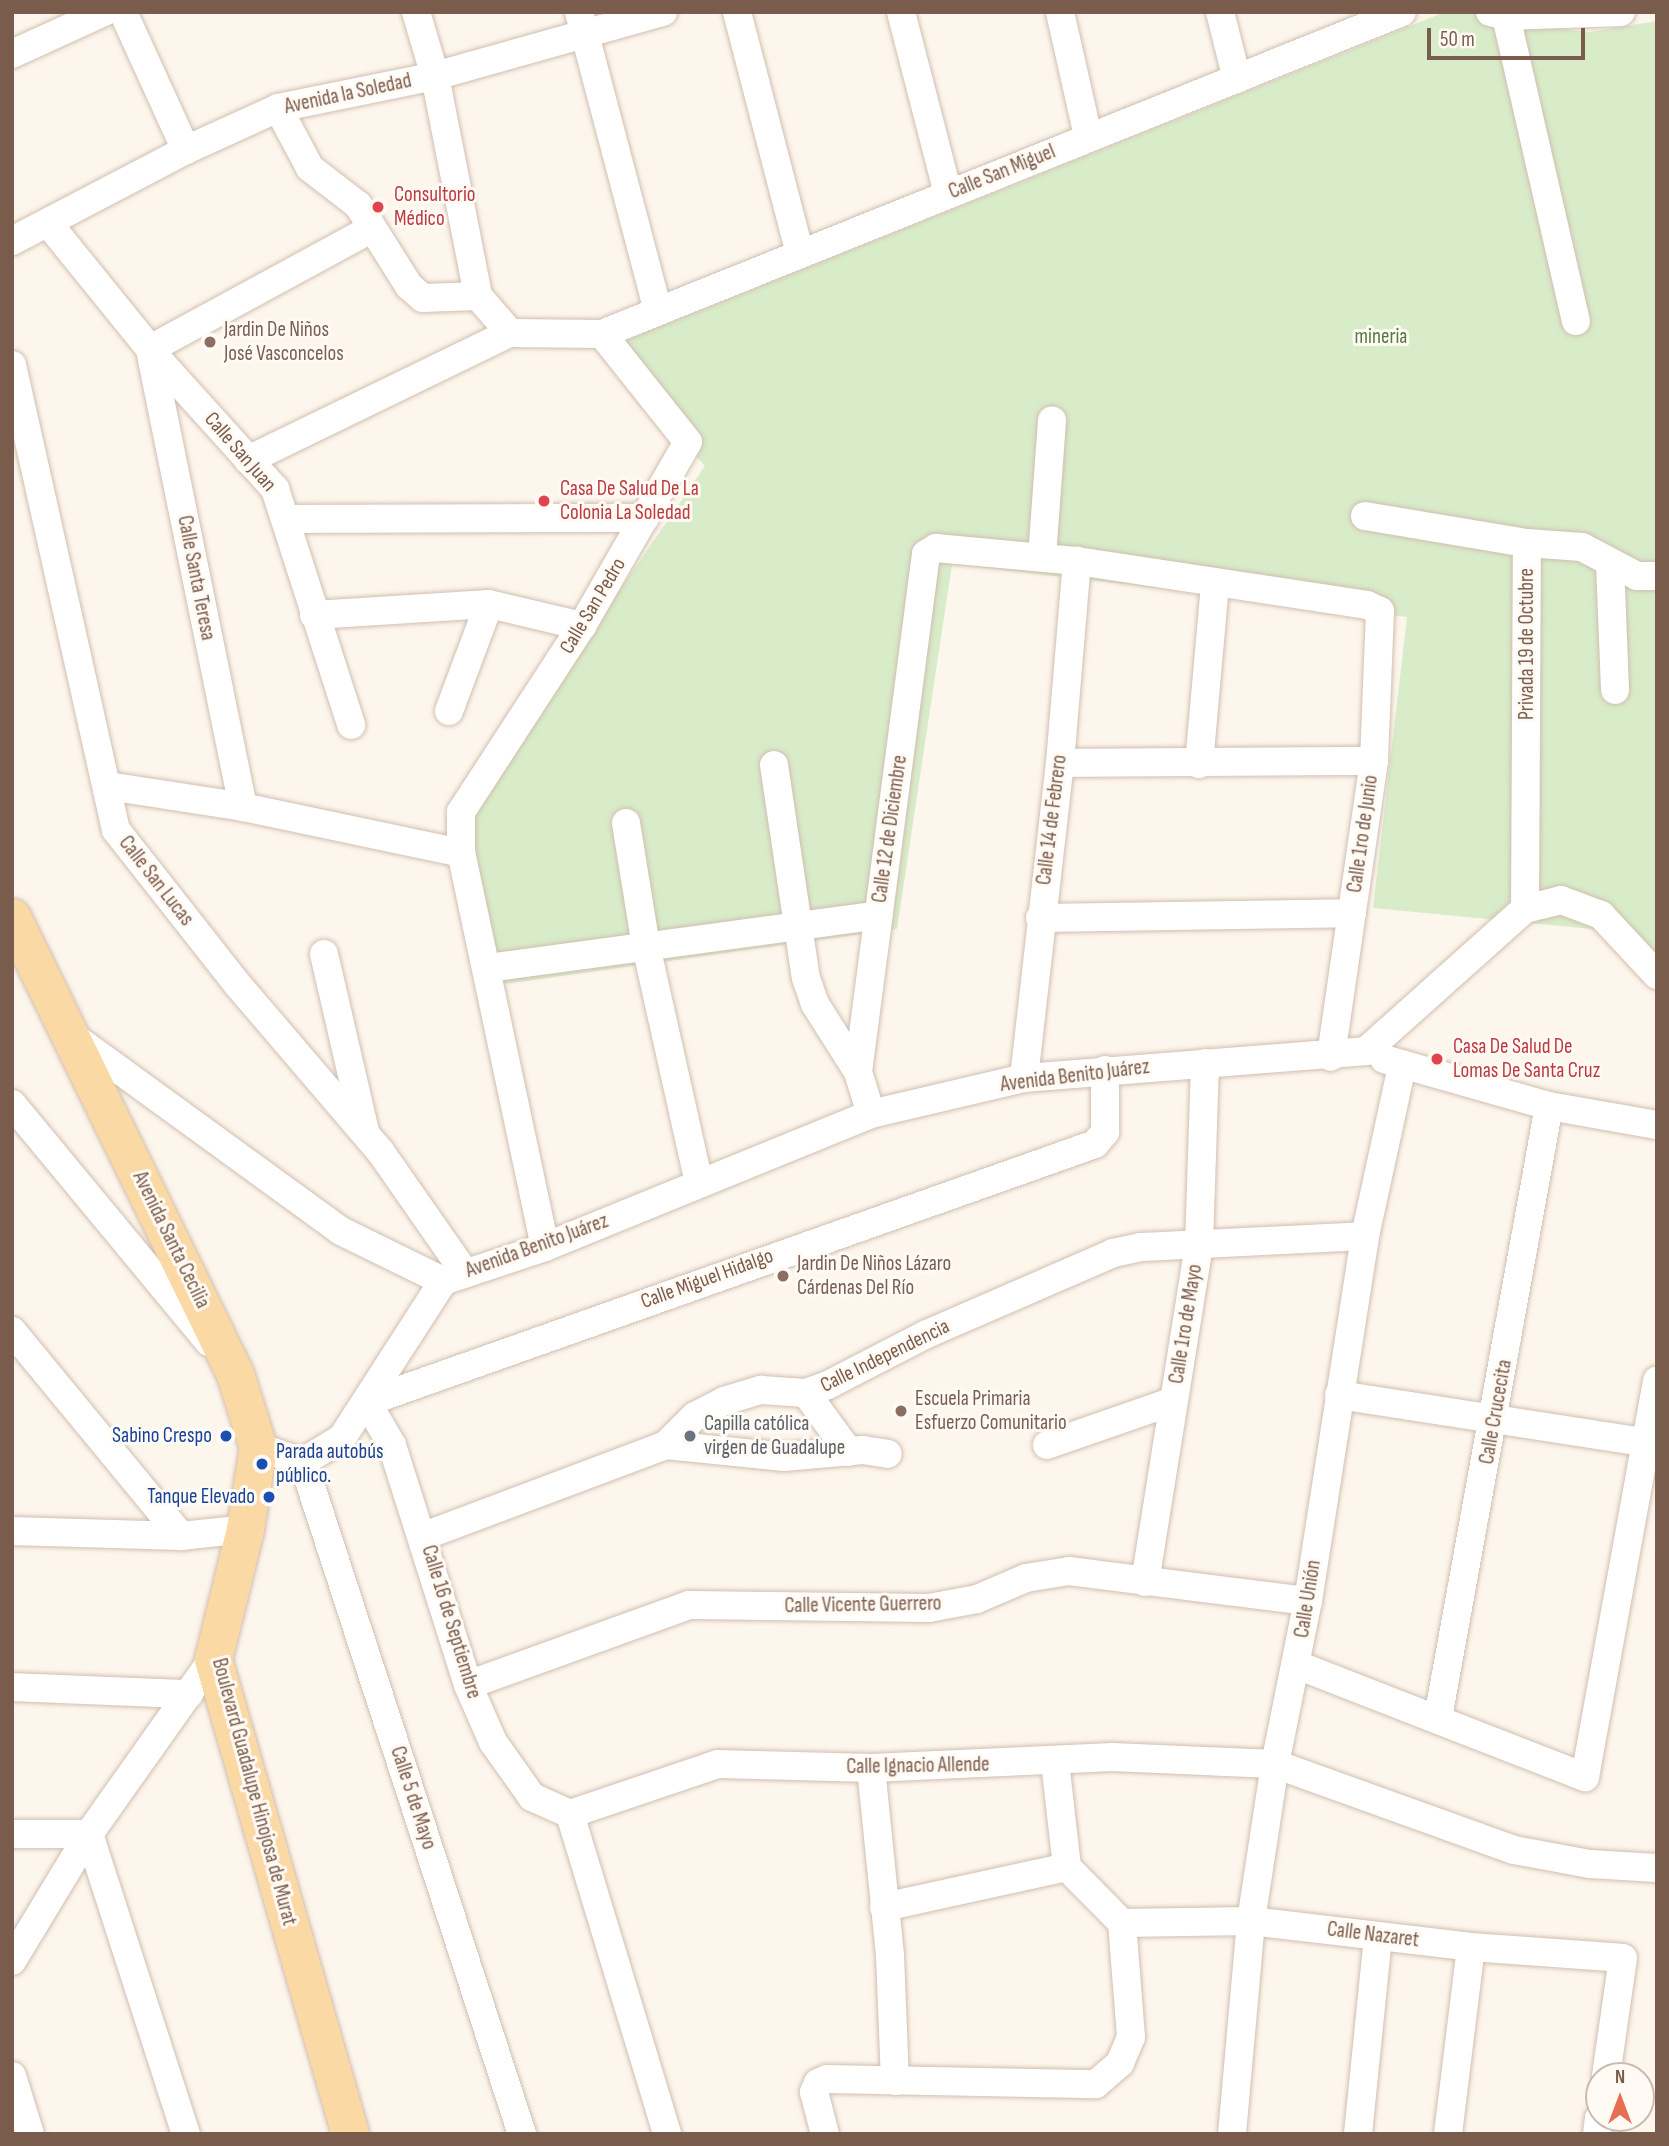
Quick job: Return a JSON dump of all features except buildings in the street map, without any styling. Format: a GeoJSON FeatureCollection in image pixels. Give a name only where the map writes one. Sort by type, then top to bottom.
{"type":"FeatureCollection","features":[{"type":"Feature","properties":{"kind":"main road","name":"Avenida Santa Cecilia"},"geometry":{"type":"LineString","coordinates":[[12,917],[74,1037],[235,1374],[258,1447]]}},
{"type":"Feature","properties":{"kind":"main road","name":"Boulevard Guadalupe Hinojosa de Murat"},"geometry":{"type":"LineString","coordinates":[[258,1447],[245,1529],[213,1658],[350,2134]]}},
{"type":"Feature","properties":{"kind":"street"},"geometry":{"type":"LineString","coordinates":[[12,54],[104,12]]}},
{"type":"Feature","properties":{"kind":"street"},"geometry":{"type":"LineString","coordinates":[[123,12],[186,150]]}},
{"type":"Feature","properties":{"kind":"street"},"geometry":{"type":"LineString","coordinates":[[416,12],[435,76],[478,296],[510,333]]}},
{"type":"Feature","properties":{"kind":"street","name":"Avenida la Soledad"},"geometry":{"type":"LineString","coordinates":[[12,241],[186,150],[278,108],[435,76],[582,23],[663,12]]}},
{"type":"Feature","properties":{"kind":"street"},"geometry":{"type":"LineString","coordinates":[[737,12],[800,253]]}},
{"type":"Feature","properties":{"kind":"street"},"geometry":{"type":"LineString","coordinates":[[901,12],[948,194]]}},
{"type":"Feature","properties":{"kind":"street"},"geometry":{"type":"LineString","coordinates":[[1060,12],[1088,136]]}},
{"type":"Feature","properties":{"kind":"street"},"geometry":{"type":"LineString","coordinates":[[1220,12],[1237,79]]}},
{"type":"Feature","properties":{"kind":"street","name":"Calle San Miguel"},"geometry":{"type":"LineString","coordinates":[[602,334],[1088,136],[1402,12]]}},
{"type":"Feature","properties":{"kind":"street"},"geometry":{"type":"LineString","coordinates":[[1576,321],[1498,14],[1620,12]]}},
{"type":"Feature","properties":{"kind":"street"},"geometry":{"type":"LineString","coordinates":[[582,23],[658,311]]}},
{"type":"Feature","properties":{"kind":"street"},"geometry":{"type":"LineString","coordinates":[[278,108],[310,168],[358,205],[409,286],[423,298],[478,296]]}},
{"type":"Feature","properties":{"kind":"street","name":"Calle San Juan"},"geometry":{"type":"LineString","coordinates":[[48,223],[150,349],[275,489],[351,725]]}},
{"type":"Feature","properties":{"kind":"street"},"geometry":{"type":"LineString","coordinates":[[150,349],[371,229]]}},
{"type":"Feature","properties":{"kind":"street"},"geometry":{"type":"LineString","coordinates":[[248,460],[510,333],[602,334]]}},
{"type":"Feature","properties":{"kind":"street","name":"Calle San Pedro"},"geometry":{"type":"LineString","coordinates":[[545,1247],[488,968],[461,853],[461,813],[582,626],[688,442],[602,334]]}},
{"type":"Feature","properties":{"kind":"street","name":"Calle Santa Teresa"},"geometry":{"type":"LineString","coordinates":[[150,349],[243,807]]}},
{"type":"Feature","properties":{"kind":"street","name":"Calle San Lucas"},"geometry":{"type":"LineString","coordinates":[[12,365],[116,830],[238,985],[366,1134],[420,1203],[454,1277]]}},
{"type":"Feature","properties":{"kind":"street"},"geometry":{"type":"LineString","coordinates":[[1052,420],[1042,557],[1215,585],[1199,764]]}},
{"type":"Feature","properties":{"kind":"street","name":"Privada 19 de Octubre"},"geometry":{"type":"LineString","coordinates":[[1365,516],[1527,543],[1525,909]]}},
{"type":"Feature","properties":{"kind":"street"},"geometry":{"type":"LineString","coordinates":[[286,519],[562,522],[645,518]]}},
{"type":"Feature","properties":{"kind":"street"},"geometry":{"type":"LineString","coordinates":[[1527,543],[1582,547],[1637,576],[1657,576]]}},
{"type":"Feature","properties":{"kind":"street","name":"Calle 12 de Diciembre"},"geometry":{"type":"LineString","coordinates":[[871,1114],[858,1072],[926,554],[936,548],[1042,557]]}},
{"type":"Feature","properties":{"kind":"street","name":"Calle 14 de Febrero"},"geometry":{"type":"LineString","coordinates":[[1024,1078],[1040,918],[1060,764],[1077,561]]}},
{"type":"Feature","properties":{"kind":"street"},"geometry":{"type":"LineString","coordinates":[[1610,564],[1615,690]]}},
{"type":"Feature","properties":{"kind":"street","name":"Calle 1ro de Junio"},"geometry":{"type":"LineString","coordinates":[[1215,585],[1367,605],[1380,611],[1374,761],[1331,1057]]}},
{"type":"Feature","properties":{"kind":"street"},"geometry":{"type":"LineString","coordinates":[[449,711],[489,604]]}},
{"type":"Feature","properties":{"kind":"street"},"geometry":{"type":"LineString","coordinates":[[314,615],[489,604],[582,626]]}},
{"type":"Feature","properties":{"kind":"street"},"geometry":{"type":"LineString","coordinates":[[1060,764],[1374,761]]}},
{"type":"Feature","properties":{"kind":"street"},"geometry":{"type":"LineString","coordinates":[[774,765],[796,926],[814,1004],[858,1072]]}},
{"type":"Feature","properties":{"kind":"street"},"geometry":{"type":"LineString","coordinates":[[108,786],[243,807],[461,853]]}},
{"type":"Feature","properties":{"kind":"street"},"geometry":{"type":"LineString","coordinates":[[626,823],[646,946],[699,1183]]}},
{"type":"Feature","properties":{"kind":"street"},"geometry":{"type":"LineString","coordinates":[[1657,975],[1601,915],[1561,900],[1525,909],[1366,1051],[1402,1067],[1549,1106],[1657,1125]]}},
{"type":"Feature","properties":{"kind":"street"},"geometry":{"type":"LineString","coordinates":[[1040,918],[1352,913]]}},
{"type":"Feature","properties":{"kind":"street"},"geometry":{"type":"LineString","coordinates":[[488,968],[878,915]]}},
{"type":"Feature","properties":{"kind":"street"},"geometry":{"type":"LineString","coordinates":[[324,954],[366,1134]]}},
{"type":"Feature","properties":{"kind":"street","name":"Avenida Benito Juárez"},"geometry":{"type":"LineString","coordinates":[[74,1037],[341,1231],[454,1277]]}},
{"type":"Feature","properties":{"kind":"street","name":"Avenida Benito Juárez"},"geometry":{"type":"LineString","coordinates":[[303,1462],[342,1438],[454,1277],[545,1247],[871,1114],[1024,1078],[1205,1063],[1331,1057],[1366,1051]]}},
{"type":"Feature","properties":{"kind":"street","name":"Calle 1ro de Mayo"},"geometry":{"type":"LineString","coordinates":[[1144,1582],[1199,1245],[1205,1063]]}},
{"type":"Feature","properties":{"kind":"street","name":"Calle Unión"},"geometry":{"type":"LineString","coordinates":[[1232,2134],[1251,1921],[1275,1764],[1308,1601],[1365,1236],[1402,1067]]}},
{"type":"Feature","properties":{"kind":"street","name":"Calle Miguel Hidalgo"},"geometry":{"type":"LineString","coordinates":[[367,1402],[1096,1144],[1105,1132],[1105,1070]]}},
{"type":"Feature","properties":{"kind":"street"},"geometry":{"type":"LineString","coordinates":[[12,1104],[235,1374]]}},
{"type":"Feature","properties":{"kind":"street","name":"Calle Crucecita"},"geometry":{"type":"LineString","coordinates":[[1438,1718],[1495,1419],[1549,1106]]}},
{"type":"Feature","properties":{"kind":"street","name":"Calle Independencia"},"geometry":{"type":"LineString","coordinates":[[424,1536],[666,1445],[695,1416],[724,1401],[761,1390],[806,1393],[928,1334],[1113,1253],[1199,1245],[1365,1236]]}},
{"type":"Feature","properties":{"kind":"street"},"geometry":{"type":"LineString","coordinates":[[12,1331],[23,1358],[181,1536]]}},
{"type":"Feature","properties":{"kind":"street"},"geometry":{"type":"LineString","coordinates":[[1297,1665],[1584,1777],[1652,1444],[1657,1380]]}},
{"type":"Feature","properties":{"kind":"street"},"geometry":{"type":"LineString","coordinates":[[806,1393],[849,1452]]}},
{"type":"Feature","properties":{"kind":"street"},"geometry":{"type":"LineString","coordinates":[[1339,1395],[1652,1444]]}},
{"type":"Feature","properties":{"kind":"street"},"geometry":{"type":"LineString","coordinates":[[1047,1445],[1173,1401]]}},
{"type":"Feature","properties":{"kind":"street","name":"Calle 16 de Septiembre"},"geometry":{"type":"LineString","coordinates":[[367,1402],[392,1445],[424,1536],[468,1685],[493,1742],[532,1797],[570,1814]]}},
{"type":"Feature","properties":{"kind":"street"},"geometry":{"type":"LineString","coordinates":[[666,1445],[785,1457],[849,1452],[888,1454]]}},
{"type":"Feature","properties":{"kind":"street"},"geometry":{"type":"LineString","coordinates":[[258,1447],[303,1462]]}},
{"type":"Feature","properties":{"kind":"street","name":"Calle 5 de Mayo"},"geometry":{"type":"LineString","coordinates":[[303,1462],[522,2134]]}},
{"type":"Feature","properties":{"kind":"street"},"geometry":{"type":"LineString","coordinates":[[12,1531],[181,1536],[245,1529]]}},
{"type":"Feature","properties":{"kind":"street","name":"Calle Vicente Guerrero"},"geometry":{"type":"LineString","coordinates":[[468,1685],[689,1605],[929,1608],[976,1599],[1026,1578],[1069,1571],[1308,1601]]}},
{"type":"Feature","properties":{"kind":"street"},"geometry":{"type":"LineString","coordinates":[[12,1961],[89,1834],[213,1658]]}},
{"type":"Feature","properties":{"kind":"street"},"geometry":{"type":"LineString","coordinates":[[12,1687],[188,1694]]}},
{"type":"Feature","properties":{"kind":"street","name":"Calle Ignacio Allende"},"geometry":{"type":"LineString","coordinates":[[570,1814],[718,1764],[871,1768],[1055,1762],[1113,1757],[1275,1764],[1514,1850],[1590,1864],[1657,1868]]}},
{"type":"Feature","properties":{"kind":"street"},"geometry":{"type":"LineString","coordinates":[[825,2134],[814,2092],[818,2083],[827,2079],[1097,2084],[1119,2063],[1131,2037],[1122,1923],[1067,1867],[1055,1762]]}},
{"type":"Feature","properties":{"kind":"street"},"geometry":{"type":"LineString","coordinates":[[871,1768],[890,1956],[895,2081]]}},
{"type":"Feature","properties":{"kind":"street"},"geometry":{"type":"LineString","coordinates":[[570,1814],[667,2134]]}},
{"type":"Feature","properties":{"kind":"street"},"geometry":{"type":"LineString","coordinates":[[12,1835],[89,1834]]}},
{"type":"Feature","properties":{"kind":"street"},"geometry":{"type":"LineString","coordinates":[[89,1834],[187,2134]]}},
{"type":"Feature","properties":{"kind":"street"},"geometry":{"type":"LineString","coordinates":[[884,1908],[1067,1867]]}},
{"type":"Feature","properties":{"kind":"street","name":"Calle Nazaret"},"geometry":{"type":"LineString","coordinates":[[1122,1923],[1251,1921],[1471,1947],[1623,1958],[1608,2062]]}},
{"type":"Feature","properties":{"kind":"street"},"geometry":{"type":"LineString","coordinates":[[1358,2134],[1378,1936]]}},
{"type":"Feature","properties":{"kind":"street"},"geometry":{"type":"LineString","coordinates":[[1448,2134],[1471,1947]]}},
{"type":"Feature","properties":{"kind":"street"},"geometry":{"type":"LineString","coordinates":[[12,2076],[30,2134]]}},
{"type":"Feature","properties":{"kind":"green space","name":"mineria"},"geometry":{"type":"Polygon","coordinates":[[[1445,12],[1477,12],[1506,22],[1589,32],[1657,21],[1657,968],[1624,932],[1373,908],[1407,617],[952,564],[897,929],[504,984],[466,814],[705,466],[602,350],[1445,12]]]}},
{"type":"Feature","properties":{"kind":"place","name":"Consultorio Médico"},"geometry":{"type":"Point","coordinates":[378,207]}},
{"type":"Feature","properties":{"kind":"place","name":"Jardin De Niños José Vasconcelos"},"geometry":{"type":"Point","coordinates":[210,342]}},
{"type":"Feature","properties":{"kind":"place","name":"Casa De Salud De La Colonia La Soledad"},"geometry":{"type":"Point","coordinates":[544,501]}},
{"type":"Feature","properties":{"kind":"place","name":"Casa De Salud De Lomas De Santa Cruz"},"geometry":{"type":"Point","coordinates":[1437,1059]}},
{"type":"Feature","properties":{"kind":"place","name":"Jardin De Niños Lázaro Cárdenas Del Río"},"geometry":{"type":"Point","coordinates":[783,1276]}},
{"type":"Feature","properties":{"kind":"place","name":"Escuela Primaria Esfuerzo Comunitario"},"geometry":{"type":"Point","coordinates":[901,1411]}},
{"type":"Feature","properties":{"kind":"place","name":"Sabino Crespo"},"geometry":{"type":"Point","coordinates":[226,1436]}},
{"type":"Feature","properties":{"kind":"place","name":"Capilla católica virgen de Guadalupe"},"geometry":{"type":"Point","coordinates":[690,1436]}},
{"type":"Feature","properties":{"kind":"place","name":"Parada autobús público."},"geometry":{"type":"Point","coordinates":[262,1464]}},
{"type":"Feature","properties":{"kind":"place","name":"Tanque Elevado"},"geometry":{"type":"Point","coordinates":[269,1497]}}]}
